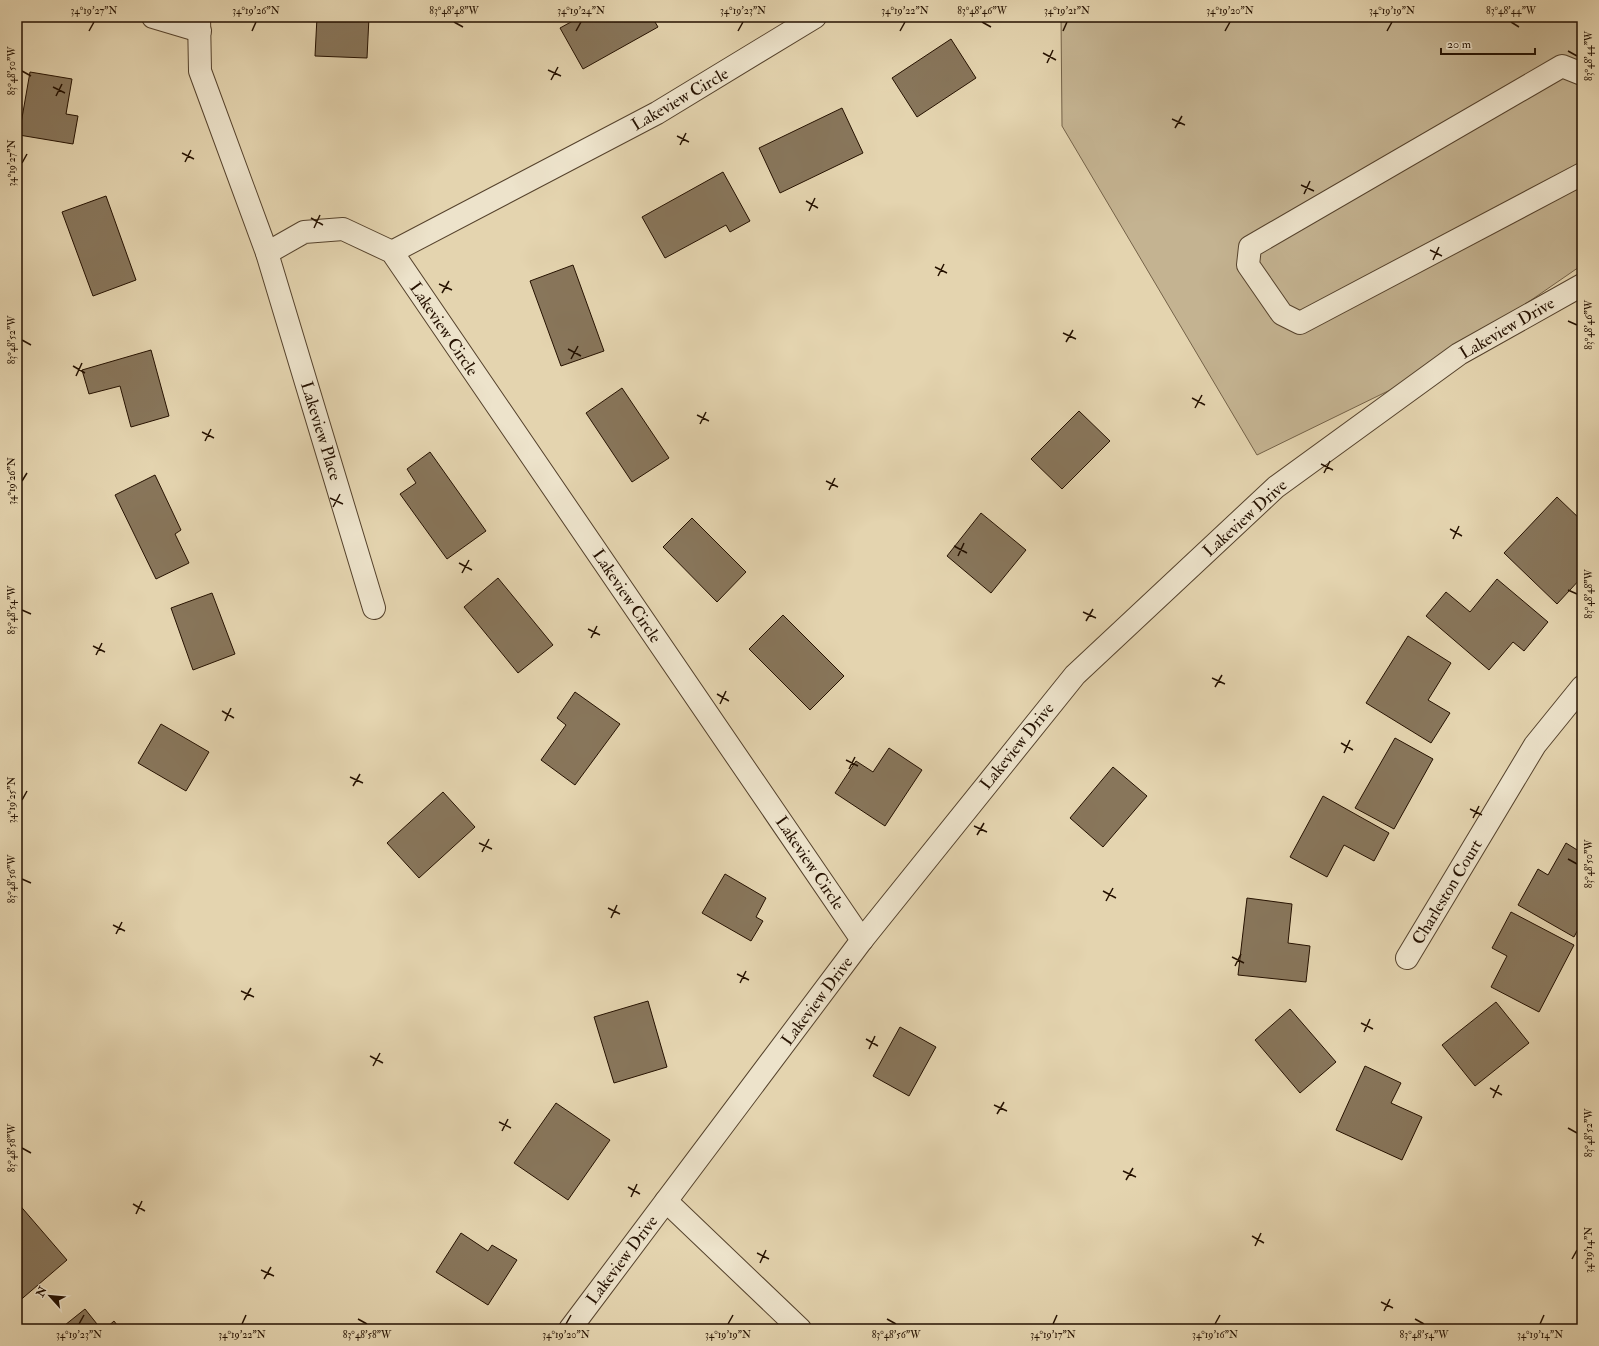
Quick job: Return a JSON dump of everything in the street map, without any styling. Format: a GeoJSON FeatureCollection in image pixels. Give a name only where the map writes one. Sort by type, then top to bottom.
{"type":"FeatureCollection","features":[{"type":"Feature","properties":{"kind":"street"},"geometry":{"type":"LineString","coordinates":[[154,17],[199,24],[200,71],[267,253],[304,232],[343,229],[392,252]]}},
{"type":"Feature","properties":{"kind":"street","name":"Lakeview Circle"},"geometry":{"type":"LineString","coordinates":[[815,17],[657,114],[392,252],[862,940]]}},
{"type":"Feature","properties":{"kind":"street"},"geometry":{"type":"LineString","coordinates":[[1582,74],[1562,66],[1250,247],[1248,265],[1282,314],[1300,323],[1582,174]]}},
{"type":"Feature","properties":{"kind":"street","name":"Lakeview Place"},"geometry":{"type":"LineString","coordinates":[[267,253],[374,608]]}},
{"type":"Feature","properties":{"kind":"street","name":"Lakeview Drive"},"geometry":{"type":"LineString","coordinates":[[570,1329],[862,940],[1074,675],[1276,488],[1458,354],[1582,285]]}},
{"type":"Feature","properties":{"kind":"street","name":"Charleston Court"},"geometry":{"type":"LineString","coordinates":[[1407,958],[1535,745],[1582,687]]}},
{"type":"Feature","properties":{"kind":"street"},"geometry":{"type":"LineString","coordinates":[[666,1201],[800,1329]]}},
{"type":"Feature","properties":{"kind":"shaded area"},"geometry":{"type":"Polygon","coordinates":[[[1061,17],[1582,17],[1582,265],[1427,372],[1257,455],[1062,126],[1061,17]]]}},
{"type":"Feature","properties":{"kind":"building"},"geometry":{"type":"Polygon","coordinates":[[[317,17],[369,17],[367,58],[315,56],[317,17]]]}},
{"type":"Feature","properties":{"kind":"building"},"geometry":{"type":"Polygon","coordinates":[[[580,17],[652,17],[658,27],[583,69],[560,28],[580,17]]]}},
{"type":"Feature","properties":{"kind":"building"},"geometry":{"type":"Polygon","coordinates":[[[951,39],[976,78],[917,117],[892,78],[951,39]]]}},
{"type":"Feature","properties":{"kind":"building"},"geometry":{"type":"Polygon","coordinates":[[[30,72],[72,79],[66,114],[78,116],[73,144],[19,135],[30,72]]]}},
{"type":"Feature","properties":{"kind":"building"},"geometry":{"type":"Polygon","coordinates":[[[842,108],[863,153],[780,193],[759,148],[842,108]]]}},
{"type":"Feature","properties":{"kind":"building"},"geometry":{"type":"Polygon","coordinates":[[[723,172],[750,221],[730,232],[726,225],[665,258],[642,217],[723,172]]]}},
{"type":"Feature","properties":{"kind":"building"},"geometry":{"type":"Polygon","coordinates":[[[106,196],[136,280],[93,296],[62,212],[106,196]]]}},
{"type":"Feature","properties":{"kind":"building"},"geometry":{"type":"Polygon","coordinates":[[[573,265],[604,351],[561,366],[530,281],[573,265]]]}},
{"type":"Feature","properties":{"kind":"building"},"geometry":{"type":"Polygon","coordinates":[[[151,350],[169,416],[131,427],[120,386],[89,394],[82,370],[151,350]]]}},
{"type":"Feature","properties":{"kind":"building"},"geometry":{"type":"Polygon","coordinates":[[[622,388],[669,458],[632,482],[586,413],[622,388]]]}},
{"type":"Feature","properties":{"kind":"building"},"geometry":{"type":"Polygon","coordinates":[[[1079,411],[1110,441],[1062,489],[1031,459],[1079,411]]]}},
{"type":"Feature","properties":{"kind":"building"},"geometry":{"type":"Polygon","coordinates":[[[430,452],[486,531],[447,559],[400,494],[416,483],[407,469],[430,452]]]}},
{"type":"Feature","properties":{"kind":"building"},"geometry":{"type":"Polygon","coordinates":[[[155,475],[181,530],[175,534],[189,563],[156,579],[115,495],[155,475]]]}},
{"type":"Feature","properties":{"kind":"building"},"geometry":{"type":"Polygon","coordinates":[[[1557,497],[1582,521],[1582,577],[1557,604],[1504,553],[1557,497]]]}},
{"type":"Feature","properties":{"kind":"building"},"geometry":{"type":"Polygon","coordinates":[[[981,513],[1026,550],[991,593],[947,556],[981,513]]]}},
{"type":"Feature","properties":{"kind":"building"},"geometry":{"type":"Polygon","coordinates":[[[692,518],[746,572],[717,602],[663,547],[692,518]]]}},
{"type":"Feature","properties":{"kind":"building"},"geometry":{"type":"Polygon","coordinates":[[[498,578],[553,645],[518,673],[464,607],[498,578]]]}},
{"type":"Feature","properties":{"kind":"building"},"geometry":{"type":"Polygon","coordinates":[[[1497,579],[1548,622],[1524,651],[1513,642],[1489,670],[1426,616],[1446,592],[1470,612],[1497,579]]]}},
{"type":"Feature","properties":{"kind":"building"},"geometry":{"type":"Polygon","coordinates":[[[212,593],[235,654],[193,670],[171,608],[212,593]]]}},
{"type":"Feature","properties":{"kind":"building"},"geometry":{"type":"Polygon","coordinates":[[[783,615],[844,676],[810,710],[749,649],[783,615]]]}},
{"type":"Feature","properties":{"kind":"building"},"geometry":{"type":"Polygon","coordinates":[[[1408,636],[1451,663],[1428,700],[1450,713],[1431,743],[1366,703],[1408,636]]]}},
{"type":"Feature","properties":{"kind":"building"},"geometry":{"type":"Polygon","coordinates":[[[575,692],[620,724],[575,785],[541,760],[566,725],[557,718],[575,692]]]}},
{"type":"Feature","properties":{"kind":"building"},"geometry":{"type":"Polygon","coordinates":[[[161,724],[209,752],[186,791],[138,763],[161,724]]]}},
{"type":"Feature","properties":{"kind":"building"},"geometry":{"type":"Polygon","coordinates":[[[1395,738],[1433,759],[1394,829],[1355,808],[1395,738]]]}},
{"type":"Feature","properties":{"kind":"building"},"geometry":{"type":"Polygon","coordinates":[[[889,748],[922,770],[885,826],[835,793],[856,761],[873,772],[889,748]]]}},
{"type":"Feature","properties":{"kind":"building"},"geometry":{"type":"Polygon","coordinates":[[[1113,767],[1147,796],[1103,847],[1070,818],[1113,767]]]}},
{"type":"Feature","properties":{"kind":"building"},"geometry":{"type":"Polygon","coordinates":[[[443,792],[475,827],[419,878],[387,843],[443,792]]]}},
{"type":"Feature","properties":{"kind":"building"},"geometry":{"type":"Polygon","coordinates":[[[1323,796],[1389,833],[1374,861],[1344,845],[1327,877],[1290,857],[1323,796]]]}},
{"type":"Feature","properties":{"kind":"building"},"geometry":{"type":"Polygon","coordinates":[[[1566,843],[1582,853],[1582,922],[1574,937],[1518,905],[1538,869],[1548,875],[1566,843]]]}},
{"type":"Feature","properties":{"kind":"building"},"geometry":{"type":"Polygon","coordinates":[[[725,874],[766,898],[756,917],[763,921],[751,941],[702,913],[725,874]]]}},
{"type":"Feature","properties":{"kind":"building"},"geometry":{"type":"Polygon","coordinates":[[[1247,898],[1292,904],[1288,943],[1310,946],[1306,982],[1238,975],[1247,898]]]}},
{"type":"Feature","properties":{"kind":"building"},"geometry":{"type":"Polygon","coordinates":[[[1511,912],[1574,945],[1539,1012],[1491,987],[1507,956],[1492,948],[1511,912]]]}},
{"type":"Feature","properties":{"kind":"building"},"geometry":{"type":"Polygon","coordinates":[[[648,1001],[667,1067],[614,1083],[594,1017],[648,1001]]]}},
{"type":"Feature","properties":{"kind":"building"},"geometry":{"type":"Polygon","coordinates":[[[1496,1002],[1529,1043],[1475,1086],[1442,1045],[1496,1002]]]}},
{"type":"Feature","properties":{"kind":"building"},"geometry":{"type":"Polygon","coordinates":[[[1290,1009],[1336,1062],[1300,1093],[1255,1040],[1290,1009]]]}},
{"type":"Feature","properties":{"kind":"building"},"geometry":{"type":"Polygon","coordinates":[[[900,1027],[936,1047],[909,1096],[873,1076],[900,1027]]]}},
{"type":"Feature","properties":{"kind":"building"},"geometry":{"type":"Polygon","coordinates":[[[1365,1066],[1401,1083],[1391,1103],[1422,1117],[1402,1160],[1336,1130],[1365,1066]]]}},
{"type":"Feature","properties":{"kind":"building"},"geometry":{"type":"Polygon","coordinates":[[[556,1103],[610,1140],[568,1200],[514,1163],[556,1103]]]}},
{"type":"Feature","properties":{"kind":"building"},"geometry":{"type":"Polygon","coordinates":[[[17,1202],[67,1260],[17,1303],[17,1202]]]}},
{"type":"Feature","properties":{"kind":"building"},"geometry":{"type":"Polygon","coordinates":[[[461,1233],[488,1251],[492,1245],[517,1260],[488,1305],[436,1272],[461,1233]]]}},
{"type":"Feature","properties":{"kind":"building"},"geometry":{"type":"Polygon","coordinates":[[[85,1309],[101,1329],[60,1329],[85,1309]]]}},
{"type":"Feature","properties":{"kind":"building"},"geometry":{"type":"Polygon","coordinates":[[[114,1321],[120,1329],[105,1329],[114,1321]]]}}]}
